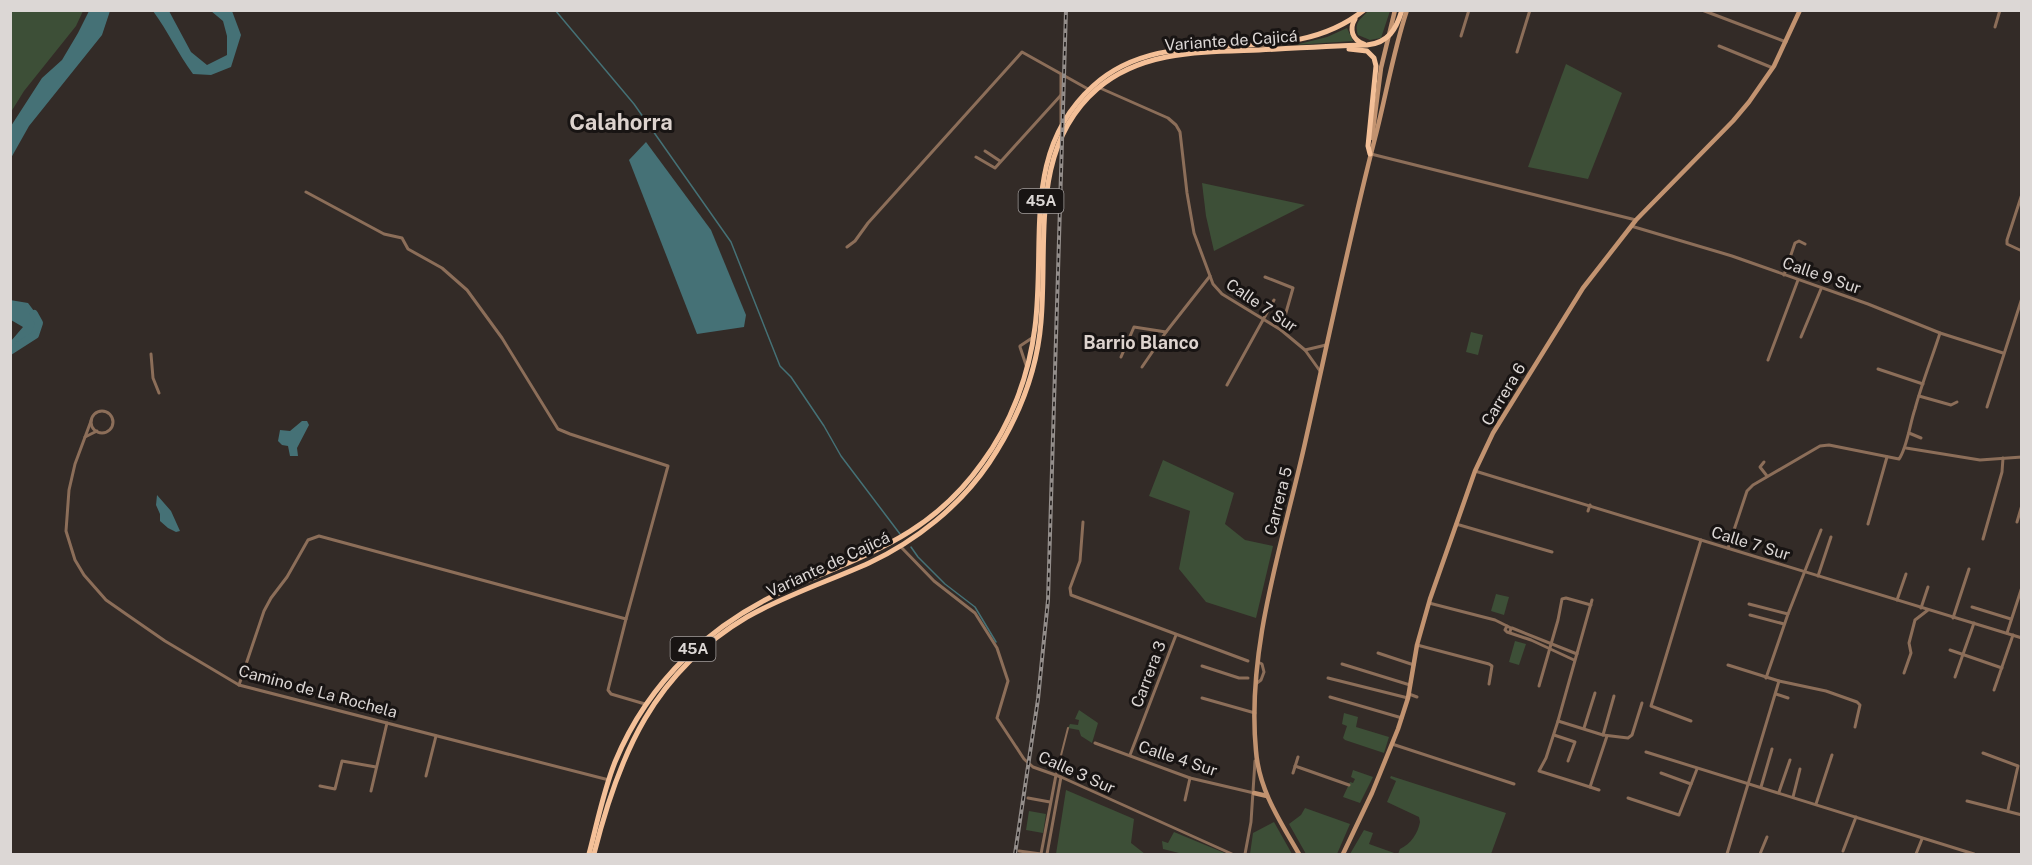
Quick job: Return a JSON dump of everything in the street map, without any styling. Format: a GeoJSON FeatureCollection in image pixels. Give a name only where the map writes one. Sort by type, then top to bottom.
{"type":"FeatureCollection","features":[{"type":"Feature","properties":{"kind":"highway","name":"Variante de Cajicá"},"geometry":{"type":"LineString","coordinates":[[916,532],[950,501],[982,464],[1003,429],[1019,394],[1034,337],[1042,189],[1046,161],[1061,124],[1070,110],[1089,89],[1112,71],[1150,55],[1192,48],[1300,40],[1331,31],[1364,10]]}},
{"type":"Feature","properties":{"kind":"highway","name":"Variante de Cajicá"},"geometry":{"type":"LineString","coordinates":[[594,855],[616,782],[634,737],[660,696],[689,662],[721,635],[748,617],[870,562],[901,543],[952,505],[987,466],[1010,428],[1024,395],[1037,349],[1041,322],[1046,196],[1051,163],[1069,122],[1098,88],[1136,65],[1170,56],[1201,52],[1367,45],[1381,42],[1397,25],[1404,10]]}},
{"type":"Feature","properties":{"kind":"highway"},"geometry":{"type":"LineString","coordinates":[[1358,15],[1353,20],[1352,33],[1355,39],[1367,45]]}},
{"type":"Feature","properties":{"kind":"highway"},"geometry":{"type":"LineString","coordinates":[[1326,47],[1362,49],[1374,58],[1376,66],[1368,146],[1370,156]]}},
{"type":"Feature","properties":{"kind":"highway","name":"Variante de Cajicá"},"geometry":{"type":"LineString","coordinates":[[588,855],[609,780],[628,734],[645,705],[684,657],[730,619],[755,604],[901,543]]}},
{"type":"Feature","properties":{"kind":"main road","name":"Carrera 5"},"geometry":{"type":"LineString","coordinates":[[1370,156],[1381,68],[1395,10]]}},
{"type":"Feature","properties":{"kind":"main road","name":"Carrera 5"},"geometry":{"type":"LineString","coordinates":[[1256,752],[1258,662],[1274,572],[1404,10]]}},
{"type":"Feature","properties":{"kind":"main road","name":"Carrera 6"},"geometry":{"type":"LineString","coordinates":[[1343,855],[1402,718],[1417,645],[1429,603],[1475,471],[1493,433],[1583,288],[1636,220],[1733,121],[1773,68],[1800,10]]}},
{"type":"Feature","properties":{"kind":"main road","name":"45A"},"geometry":{"type":"LineString","coordinates":[[1256,752],[1267,796],[1299,855]]}},
{"type":"Feature","properties":{"kind":"main road"},"geometry":{"type":"LineString","coordinates":[[1254,793],[1267,796]]}},
{"type":"Feature","properties":{"kind":"street"},"geometry":{"type":"LineString","coordinates":[[1461,36],[1469,10]]}},
{"type":"Feature","properties":{"kind":"street"},"geometry":{"type":"LineString","coordinates":[[1517,52],[1530,10]]}},
{"type":"Feature","properties":{"kind":"street"},"geometry":{"type":"LineString","coordinates":[[1702,10],[1785,42]]}},
{"type":"Feature","properties":{"kind":"street"},"geometry":{"type":"LineString","coordinates":[[1995,27],[2000,10]]}},
{"type":"Feature","properties":{"kind":"street"},"geometry":{"type":"LineString","coordinates":[[1719,46],[1773,68]]}},
{"type":"Feature","properties":{"kind":"street"},"geometry":{"type":"LineString","coordinates":[[848,247],[1022,52],[1089,89]]}},
{"type":"Feature","properties":{"kind":"street"},"geometry":{"type":"LineString","coordinates":[[1061,75],[1061,124]]}},
{"type":"Feature","properties":{"kind":"street","name":"Calle 7 Sur"},"geometry":{"type":"LineString","coordinates":[[1098,88],[1168,118],[1179,129],[1194,233],[1213,284],[1222,294],[1281,330],[1305,350],[1320,371]]}},
{"type":"Feature","properties":{"kind":"street"},"geometry":{"type":"LineString","coordinates":[[976,157],[994,168],[1062,94]]}},
{"type":"Feature","properties":{"kind":"street"},"geometry":{"type":"LineString","coordinates":[[985,151],[1000,161]]}},
{"type":"Feature","properties":{"kind":"street"},"geometry":{"type":"LineString","coordinates":[[1370,156],[1636,220]]}},
{"type":"Feature","properties":{"kind":"street"},"geometry":{"type":"LineString","coordinates":[[306,192],[384,234],[402,238],[408,249],[442,268],[467,290],[502,338],[560,430],[668,466],[608,690],[611,694],[645,705]]}},
{"type":"Feature","properties":{"kind":"street"},"geometry":{"type":"LineString","coordinates":[[2022,194],[2007,240],[2007,244],[2022,251]]}},
{"type":"Feature","properties":{"kind":"street","name":"Calle 9 Sur"},"geometry":{"type":"LineString","coordinates":[[1631,226],[1732,256],[1868,304],[1940,333],[2003,353]]}},
{"type":"Feature","properties":{"kind":"street"},"geometry":{"type":"LineString","coordinates":[[1784,275],[1795,243],[1799,241],[1805,244]]}},
{"type":"Feature","properties":{"kind":"street"},"geometry":{"type":"LineString","coordinates":[[1142,367],[1210,276]]}},
{"type":"Feature","properties":{"kind":"street"},"geometry":{"type":"LineString","coordinates":[[1265,277],[1293,288],[1281,330]]}},
{"type":"Feature","properties":{"kind":"street"},"geometry":{"type":"LineString","coordinates":[[1768,360],[1798,280]]}},
{"type":"Feature","properties":{"kind":"street"},"geometry":{"type":"LineString","coordinates":[[1801,337],[1821,289]]}},
{"type":"Feature","properties":{"kind":"street"},"geometry":{"type":"LineString","coordinates":[[1987,407],[2022,298]]}},
{"type":"Feature","properties":{"kind":"street"},"geometry":{"type":"LineString","coordinates":[[1227,385],[1274,300]]}},
{"type":"Feature","properties":{"kind":"street"},"geometry":{"type":"LineString","coordinates":[[1121,357],[1134,327],[1166,332]]}},
{"type":"Feature","properties":{"kind":"street"},"geometry":{"type":"LineString","coordinates":[[1728,548],[1747,491],[1753,484],[1820,446],[1829,445],[1899,459],[1906,448],[1908,432],[1940,333]]}},
{"type":"Feature","properties":{"kind":"street"},"geometry":{"type":"LineString","coordinates":[[1027,367],[1018,346],[1034,337]]}},
{"type":"Feature","properties":{"kind":"street"},"geometry":{"type":"LineString","coordinates":[[1305,350],[1326,345]]}},
{"type":"Feature","properties":{"kind":"street"},"geometry":{"type":"LineString","coordinates":[[151,354],[153,378],[159,393]]}},
{"type":"Feature","properties":{"kind":"street"},"geometry":{"type":"LineString","coordinates":[[1878,369],[1923,384]]}},
{"type":"Feature","properties":{"kind":"street"},"geometry":{"type":"LineString","coordinates":[[1919,396],[1951,405],[1957,402]]}},
{"type":"Feature","properties":{"kind":"street"},"geometry":{"type":"LineString","coordinates":[[101,411],[112,416],[113,424],[111,429],[103,433],[92,426],[91,421],[94,414],[101,411]]}},
{"type":"Feature","properties":{"kind":"street","name":"Camino de La Rochela"},"geometry":{"type":"LineString","coordinates":[[91,421],[69,490],[66,531],[75,560],[84,575],[106,600],[165,641],[238,685],[609,780]]}},
{"type":"Feature","properties":{"kind":"street"},"geometry":{"type":"LineString","coordinates":[[84,439],[97,431]]}},
{"type":"Feature","properties":{"kind":"street"},"geometry":{"type":"LineString","coordinates":[[1908,432],[1921,438]]}},
{"type":"Feature","properties":{"kind":"street"},"geometry":{"type":"LineString","coordinates":[[1906,448],[1980,460],[2022,457]]}},
{"type":"Feature","properties":{"kind":"street"},"geometry":{"type":"LineString","coordinates":[[1868,524],[1887,457]]}},
{"type":"Feature","properties":{"kind":"street"},"geometry":{"type":"LineString","coordinates":[[1983,539],[2002,472],[2003,458]]}},
{"type":"Feature","properties":{"kind":"street"},"geometry":{"type":"LineString","coordinates":[[1764,462],[1760,467],[1767,476]]}},
{"type":"Feature","properties":{"kind":"street","name":"Calle 7 Sur"},"geometry":{"type":"LineString","coordinates":[[1475,471],[2021,638]]}},
{"type":"Feature","properties":{"kind":"street"},"geometry":{"type":"LineString","coordinates":[[1588,512],[1590,505]]}},
{"type":"Feature","properties":{"kind":"street"},"geometry":{"type":"LineString","coordinates":[[2017,522],[2022,505]]}},
{"type":"Feature","properties":{"kind":"street"},"geometry":{"type":"LineString","coordinates":[[1083,522],[1080,561],[1070,588],[1071,595],[1248,661]]}},
{"type":"Feature","properties":{"kind":"street"},"geometry":{"type":"LineString","coordinates":[[1456,524],[1552,552]]}},
{"type":"Feature","properties":{"kind":"street"},"geometry":{"type":"LineString","coordinates":[[1766,678],[1784,624],[1821,530]]}},
{"type":"Feature","properties":{"kind":"street"},"geometry":{"type":"LineString","coordinates":[[238,685],[254,636],[271,598],[287,577],[308,540],[319,536],[626,619]]}},
{"type":"Feature","properties":{"kind":"street"},"geometry":{"type":"LineString","coordinates":[[1818,576],[1831,537]]}},
{"type":"Feature","properties":{"kind":"street"},"geometry":{"type":"LineString","coordinates":[[1691,721],[1652,706],[1701,540]]}},
{"type":"Feature","properties":{"kind":"street","name":"Calle 3 Sur"},"geometry":{"type":"LineString","coordinates":[[901,543],[933,581],[975,613],[997,648],[1008,681],[998,716],[999,722],[1029,764],[1232,855]]}},
{"type":"Feature","properties":{"kind":"street"},"geometry":{"type":"LineString","coordinates":[[1953,618],[1969,569]]}},
{"type":"Feature","properties":{"kind":"street"},"geometry":{"type":"LineString","coordinates":[[1896,600],[1906,574]]}},
{"type":"Feature","properties":{"kind":"street"},"geometry":{"type":"LineString","coordinates":[[1921,608],[1928,587]]}},
{"type":"Feature","properties":{"kind":"street"},"geometry":{"type":"LineString","coordinates":[[2007,633],[2022,587]]}},
{"type":"Feature","properties":{"kind":"street"},"geometry":{"type":"LineString","coordinates":[[1539,686],[1562,599],[1591,605]]}},
{"type":"Feature","properties":{"kind":"street"},"geometry":{"type":"LineString","coordinates":[[1592,600],[1554,735],[1539,771],[1599,790]]}},
{"type":"Feature","properties":{"kind":"street"},"geometry":{"type":"LineString","coordinates":[[1429,603],[1495,620],[1521,634],[1577,654]]}},
{"type":"Feature","properties":{"kind":"street"},"geometry":{"type":"LineString","coordinates":[[1749,604],[1788,614]]}},
{"type":"Feature","properties":{"kind":"street"},"geometry":{"type":"LineString","coordinates":[[1972,607],[2011,619]]}},
{"type":"Feature","properties":{"kind":"street"},"geometry":{"type":"LineString","coordinates":[[1904,672],[1911,653],[1909,643],[1915,620],[1928,610]]}},
{"type":"Feature","properties":{"kind":"street"},"geometry":{"type":"LineString","coordinates":[[1750,615],[1784,624]]}},
{"type":"Feature","properties":{"kind":"street"},"geometry":{"type":"LineString","coordinates":[[1955,677],[1974,623]]}},
{"type":"Feature","properties":{"kind":"street"},"geometry":{"type":"LineString","coordinates":[[2021,638],[2022,632]]}},
{"type":"Feature","properties":{"kind":"street","name":"Carrera 3"},"geometry":{"type":"LineString","coordinates":[[1130,755],[1176,635]]}},
{"type":"Feature","properties":{"kind":"street"},"geometry":{"type":"LineString","coordinates":[[1994,690],[2013,635]]}},
{"type":"Feature","properties":{"kind":"street"},"geometry":{"type":"LineString","coordinates":[[1540,641],[1550,649],[1575,660]]}},
{"type":"Feature","properties":{"kind":"street"},"geometry":{"type":"LineString","coordinates":[[1417,645],[1490,664],[1492,666],[1489,684]]}},
{"type":"Feature","properties":{"kind":"street"},"geometry":{"type":"LineString","coordinates":[[1950,650],[2002,668]]}},
{"type":"Feature","properties":{"kind":"street"},"geometry":{"type":"LineString","coordinates":[[1569,657],[1571,652]]}},
{"type":"Feature","properties":{"kind":"street"},"geometry":{"type":"LineString","coordinates":[[1378,653],[1414,665]]}},
{"type":"Feature","properties":{"kind":"street"},"geometry":{"type":"LineString","coordinates":[[1342,664],[1410,685]]}},
{"type":"Feature","properties":{"kind":"street"},"geometry":{"type":"LineString","coordinates":[[1728,665],[1766,678],[1826,691],[1857,702],[1860,705],[1856,728]]}},
{"type":"Feature","properties":{"kind":"street"},"geometry":{"type":"LineString","coordinates":[[1202,666],[1239,678],[1248,678]]}},
{"type":"Feature","properties":{"kind":"street"},"geometry":{"type":"LineString","coordinates":[[1328,678],[1417,697]]}},
{"type":"Feature","properties":{"kind":"street"},"geometry":{"type":"LineString","coordinates":[[1728,854],[1779,681]]}},
{"type":"Feature","properties":{"kind":"street"},"geometry":{"type":"LineString","coordinates":[[604,682],[609,684]]}},
{"type":"Feature","properties":{"kind":"street"},"geometry":{"type":"LineString","coordinates":[[1584,728],[1595,693]]}},
{"type":"Feature","properties":{"kind":"street"},"geometry":{"type":"LineString","coordinates":[[1776,694],[1788,698]]}},
{"type":"Feature","properties":{"kind":"street"},"geometry":{"type":"LineString","coordinates":[[1590,787],[1614,696]]}},
{"type":"Feature","properties":{"kind":"street"},"geometry":{"type":"LineString","coordinates":[[1202,698],[1256,713]]}},
{"type":"Feature","properties":{"kind":"street"},"geometry":{"type":"LineString","coordinates":[[1330,698],[1402,718]]}},
{"type":"Feature","properties":{"kind":"street"},"geometry":{"type":"LineString","coordinates":[[1558,721],[1605,735],[1628,738],[1632,735],[1642,703]]}},
{"type":"Feature","properties":{"kind":"street"},"geometry":{"type":"LineString","coordinates":[[371,791],[387,723]]}},
{"type":"Feature","properties":{"kind":"street"},"geometry":{"type":"LineString","coordinates":[[1047,855],[1068,728]]}},
{"type":"Feature","properties":{"kind":"street"},"geometry":{"type":"LineString","coordinates":[[1554,735],[1575,742],[1568,761]]}},
{"type":"Feature","properties":{"kind":"street"},"geometry":{"type":"LineString","coordinates":[[426,776],[436,736]]}},
{"type":"Feature","properties":{"kind":"street","name":"Calle 4 Sur"},"geometry":{"type":"LineString","coordinates":[[1095,743],[1190,778],[1254,793]]}},
{"type":"Feature","properties":{"kind":"street"},"geometry":{"type":"LineString","coordinates":[[1392,744],[1514,784]]}},
{"type":"Feature","properties":{"kind":"street"},"geometry":{"type":"LineString","coordinates":[[1761,787],[1772,749]]}},
{"type":"Feature","properties":{"kind":"street","name":"Carrera 5"},"geometry":{"type":"LineString","coordinates":[[1245,855],[1250,833],[1256,752]]}},
{"type":"Feature","properties":{"kind":"street"},"geometry":{"type":"LineString","coordinates":[[1646,752],[1974,855]]}},
{"type":"Feature","properties":{"kind":"street"},"geometry":{"type":"LineString","coordinates":[[1983,753],[2018,766],[2008,810]]}},
{"type":"Feature","properties":{"kind":"street"},"geometry":{"type":"LineString","coordinates":[[1816,804],[1832,755]]}},
{"type":"Feature","properties":{"kind":"street"},"geometry":{"type":"LineString","coordinates":[[1293,773],[1298,757]]}},
{"type":"Feature","properties":{"kind":"street"},"geometry":{"type":"LineString","coordinates":[[1779,792],[1790,760]]}},
{"type":"Feature","properties":{"kind":"street"},"geometry":{"type":"LineString","coordinates":[[320,786],[335,789],[342,761],[376,767]]}},
{"type":"Feature","properties":{"kind":"street"},"geometry":{"type":"LineString","coordinates":[[1295,766],[1349,785]]}},
{"type":"Feature","properties":{"kind":"street"},"geometry":{"type":"LineString","coordinates":[[1628,798],[1679,815],[1697,769]]}},
{"type":"Feature","properties":{"kind":"street"},"geometry":{"type":"LineString","coordinates":[[1793,797],[1800,769]]}},
{"type":"Feature","properties":{"kind":"street"},"geometry":{"type":"LineString","coordinates":[[1661,773],[1691,784]]}},
{"type":"Feature","properties":{"kind":"street"},"geometry":{"type":"LineString","coordinates":[[1019,851],[1041,854],[1050,802],[1059,776]]}},
{"type":"Feature","properties":{"kind":"street"},"geometry":{"type":"LineString","coordinates":[[1185,800],[1190,778]]}},
{"type":"Feature","properties":{"kind":"street"},"geometry":{"type":"LineString","coordinates":[[1028,798],[1050,802]]}},
{"type":"Feature","properties":{"kind":"street"},"geometry":{"type":"LineString","coordinates":[[1967,801],[2022,815]]}},
{"type":"Feature","properties":{"kind":"street"},"geometry":{"type":"LineString","coordinates":[[1843,851],[1856,818]]}},
{"type":"Feature","properties":{"kind":"street"},"geometry":{"type":"LineString","coordinates":[[1760,855],[1767,837]]}},
{"type":"Feature","properties":{"kind":"street"},"geometry":{"type":"LineString","coordinates":[[1916,855],[1922,839]]}},
{"type":"Feature","properties":{"kind":"green space"},"geometry":{"type":"Polygon","coordinates":[[[11,10],[83,11],[76,26],[24,91],[11,112],[11,10]]]}},
{"type":"Feature","properties":{"kind":"green space"},"geometry":{"type":"Polygon","coordinates":[[[1368,11],[1390,11],[1381,38],[1370,40],[1358,35],[1357,24],[1368,11]]]}},
{"type":"Feature","properties":{"kind":"green space"},"geometry":{"type":"Polygon","coordinates":[[[1347,28],[1353,41],[1295,45],[1327,37],[1347,28]]]}},
{"type":"Feature","properties":{"kind":"green space"},"geometry":{"type":"Polygon","coordinates":[[[1566,64],[1622,93],[1588,179],[1528,167],[1566,64]]]}},
{"type":"Feature","properties":{"kind":"green space"},"geometry":{"type":"Polygon","coordinates":[[[1202,183],[1305,205],[1214,251],[1202,183]]]}},
{"type":"Feature","properties":{"kind":"green space"},"geometry":{"type":"Polygon","coordinates":[[[1471,332],[1483,335],[1478,355],[1466,352],[1471,332]]]}},
{"type":"Feature","properties":{"kind":"green space"},"geometry":{"type":"Polygon","coordinates":[[[1163,460],[1234,493],[1225,524],[1245,540],[1273,546],[1256,618],[1206,602],[1179,569],[1190,511],[1149,496],[1163,460]]]}},
{"type":"Feature","properties":{"kind":"green space"},"geometry":{"type":"Polygon","coordinates":[[[1496,594],[1509,597],[1504,615],[1491,611],[1496,594]]]}},
{"type":"Feature","properties":{"kind":"green space"},"geometry":{"type":"Polygon","coordinates":[[[1515,641],[1526,644],[1519,665],[1509,662],[1515,641]]]}},
{"type":"Feature","properties":{"kind":"green space"},"geometry":{"type":"Polygon","coordinates":[[[1079,710],[1098,723],[1092,743],[1081,736],[1079,730],[1068,728],[1070,724],[1078,725],[1079,720],[1075,719],[1079,710]]]}},
{"type":"Feature","properties":{"kind":"green space"},"geometry":{"type":"Polygon","coordinates":[[[1344,713],[1358,717],[1356,727],[1389,737],[1384,753],[1343,738],[1347,726],[1342,724],[1344,713]]]}},
{"type":"Feature","properties":{"kind":"green space"},"geometry":{"type":"Polygon","coordinates":[[[1353,770],[1373,777],[1360,803],[1343,797],[1350,782],[1353,783],[1355,779],[1351,777],[1353,770]]]}},
{"type":"Feature","properties":{"kind":"green space"},"geometry":{"type":"Polygon","coordinates":[[[1391,776],[1506,813],[1491,854],[1398,854],[1400,849],[1413,838],[1420,822],[1419,817],[1387,802],[1396,781],[1390,778],[1391,776]]]}},
{"type":"Feature","properties":{"kind":"green space"},"geometry":{"type":"Polygon","coordinates":[[[1066,790],[1134,819],[1131,843],[1145,854],[1056,854],[1066,790]]]}},
{"type":"Feature","properties":{"kind":"green space"},"geometry":{"type":"Polygon","coordinates":[[[1305,808],[1350,824],[1337,854],[1306,854],[1289,824],[1301,815],[1305,808]]]}},
{"type":"Feature","properties":{"kind":"green space"},"geometry":{"type":"Polygon","coordinates":[[[1029,811],[1046,814],[1043,833],[1026,830],[1029,811]]]}},
{"type":"Feature","properties":{"kind":"green space"},"geometry":{"type":"Polygon","coordinates":[[[1274,822],[1292,854],[1250,854],[1253,833],[1274,822]]]}},
{"type":"Feature","properties":{"kind":"green space"},"geometry":{"type":"Polygon","coordinates":[[[1364,830],[1373,833],[1369,844],[1397,854],[1350,854],[1364,830]]]}},
{"type":"Feature","properties":{"kind":"green space"},"geometry":{"type":"Polygon","coordinates":[[[1174,832],[1227,854],[1183,854],[1163,849],[1162,841],[1168,843],[1174,832]]]}},
{"type":"Feature","properties":{"kind":"water"},"geometry":{"type":"Polygon","coordinates":[[[89,11],[110,11],[102,35],[29,126],[11,158],[11,126],[42,78],[62,60],[89,11]]]}},
{"type":"Feature","properties":{"kind":"water"},"geometry":{"type":"Polygon","coordinates":[[[153,11],[169,11],[191,52],[207,65],[227,55],[227,36],[223,21],[211,11],[232,11],[241,35],[231,67],[211,75],[193,74],[153,11]]]}},
{"type":"Feature","properties":{"kind":"water"},"geometry":{"type":"Polygon","coordinates":[[[646,142],[711,230],[746,315],[744,327],[697,334],[629,160],[646,142]]]}},
{"type":"Feature","properties":{"kind":"water"},"geometry":{"type":"Polygon","coordinates":[[[10,300],[28,303],[40,319],[32,339],[11,354],[11,341],[23,327],[11,320],[10,300]]]}},
{"type":"Feature","properties":{"kind":"water"},"geometry":{"type":"Polygon","coordinates":[[[302,421],[307,421],[309,425],[297,448],[298,456],[290,456],[288,446],[278,441],[280,430],[290,431],[302,421]]]}},
{"type":"Feature","properties":{"kind":"water"},"geometry":{"type":"Polygon","coordinates":[[[157,495],[171,511],[180,531],[176,532],[168,528],[160,521],[156,505],[157,495]]]}},
{"type":"Feature","properties":{"kind":"waterway"},"geometry":{"type":"LineString","coordinates":[[555,10],[634,104],[731,242],[780,366],[791,377],[841,456],[900,534]]}},
{"type":"Feature","properties":{"kind":"waterway"},"geometry":{"type":"LineString","coordinates":[[10,351],[35,335],[39,323],[34,314]]}},
{"type":"Feature","properties":{"kind":"waterway"},"geometry":{"type":"LineString","coordinates":[[911,547],[945,584],[975,607],[996,642]]}},
{"type":"Feature","properties":{"kind":"railway"},"geometry":{"type":"LineString","coordinates":[[1015,854],[1038,699],[1048,600],[1066,10]]}},
{"type":"Feature","properties":{"kind":"district","name":"Calahorra"},"geometry":{"type":"Point","coordinates":[621,122]}},
{"type":"Feature","properties":{"kind":"district","name":"Barrio Blanco"},"geometry":{"type":"Point","coordinates":[1141,343]}}]}
